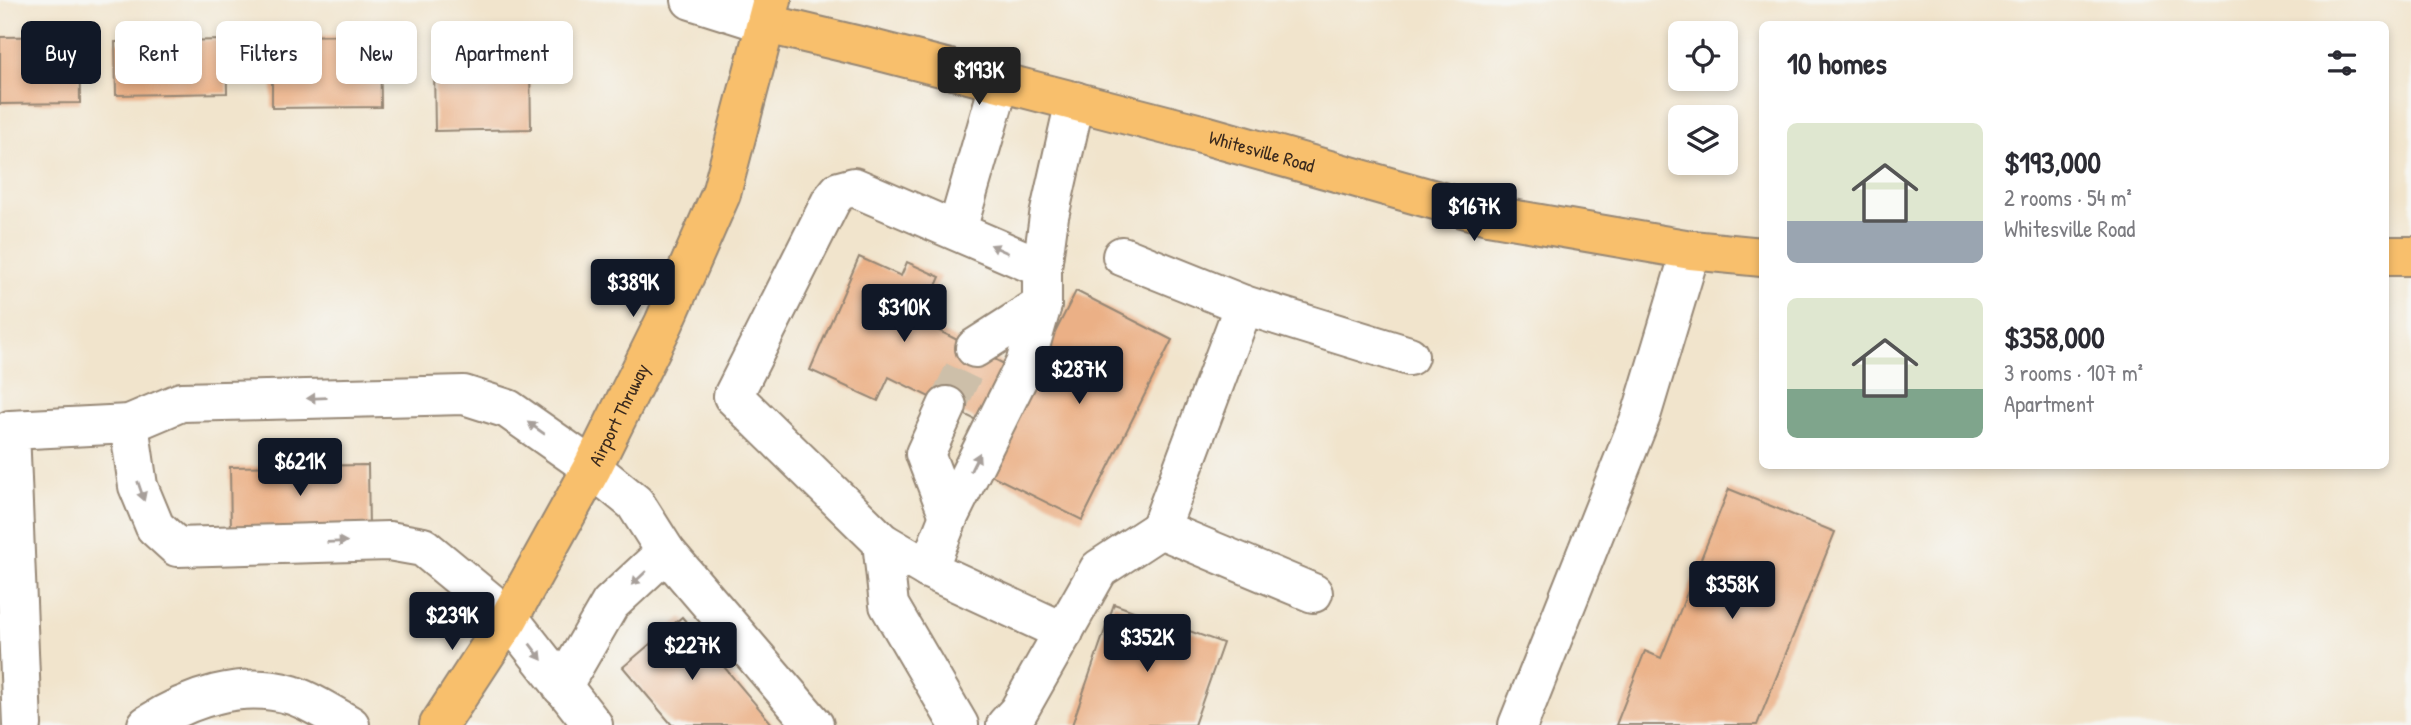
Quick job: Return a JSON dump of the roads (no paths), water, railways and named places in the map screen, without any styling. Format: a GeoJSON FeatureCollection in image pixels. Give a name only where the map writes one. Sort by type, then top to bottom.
{"type":"FeatureCollection","features":[{"type":"Feature","properties":{"kind":"main road","name":"Whitesville Road"},"geometry":{"type":"LineString","coordinates":[[769,12],[1000,82],[1205,135],[1488,215],[1691,250],[1759,257]]}},
{"type":"Feature","properties":{"kind":"main road","name":"Airport Thruway"},"geometry":{"type":"LineString","coordinates":[[445,723],[509,618],[592,468],[664,323],[721,194],[769,12]]}},
{"type":"Feature","properties":{"kind":"main road"},"geometry":{"type":"LineString","coordinates":[[2389,256],[2411,256]]}},
{"type":"Feature","properties":{"kind":"street"},"geometry":{"type":"LineString","coordinates":[[691,0],[769,12]]}},
{"type":"Feature","properties":{"kind":"street"},"geometry":{"type":"LineString","coordinates":[[957,230],[1000,82]]}},
{"type":"Feature","properties":{"kind":"street"},"geometry":{"type":"LineString","coordinates":[[928,569],[949,516],[1025,363],[1041,286],[1049,216],[1075,101]]}},
{"type":"Feature","properties":{"kind":"street"},"geometry":{"type":"LineString","coordinates":[[1041,286],[957,230],[854,187],[839,191],[825,213],[733,396],[881,542],[928,569],[1064,632]]}},
{"type":"Feature","properties":{"kind":"street"},"geometry":{"type":"LineString","coordinates":[[1518,725],[1641,416],[1691,250]]}},
{"type":"Feature","properties":{"kind":"street"},"geometry":{"type":"LineString","coordinates":[[1122,256],[1244,305],[1409,356]]}},
{"type":"Feature","properties":{"kind":"street"},"geometry":{"type":"LineString","coordinates":[[975,348],[1041,286]]}},
{"type":"Feature","properties":{"kind":"street"},"geometry":{"type":"LineString","coordinates":[[1006,725],[1018,712],[1099,569],[1160,528],[1244,305]]}},
{"type":"Feature","properties":{"kind":"street"},"geometry":{"type":"LineString","coordinates":[[22,725],[5,431],[129,424],[181,402],[464,395],[508,409],[592,468],[635,503],[666,552],[814,725]]}},
{"type":"Feature","properties":{"kind":"street"},"geometry":{"type":"LineString","coordinates":[[947,406],[925,454],[949,516]]}},
{"type":"Feature","properties":{"kind":"street"},"geometry":{"type":"LineString","coordinates":[[129,424],[138,486],[155,527],[177,547],[389,541],[423,547],[509,618],[593,725]]}},
{"type":"Feature","properties":{"kind":"street"},"geometry":{"type":"LineString","coordinates":[[1160,528],[1313,593]]}},
{"type":"Feature","properties":{"kind":"street"},"geometry":{"type":"LineString","coordinates":[[881,542],[889,605],[959,725]]}},
{"type":"Feature","properties":{"kind":"street"},"geometry":{"type":"LineString","coordinates":[[562,687],[610,604],[666,552]]}},
{"type":"Feature","properties":{"kind":"street"},"geometry":{"type":"LineString","coordinates":[[147,725],[169,711],[219,692],[268,690],[294,695],[350,725]]}},
{"type":"Feature","properties":{"kind":"tunnel"},"geometry":{"type":"LineString","coordinates":[[947,406],[975,348]]}}]}
